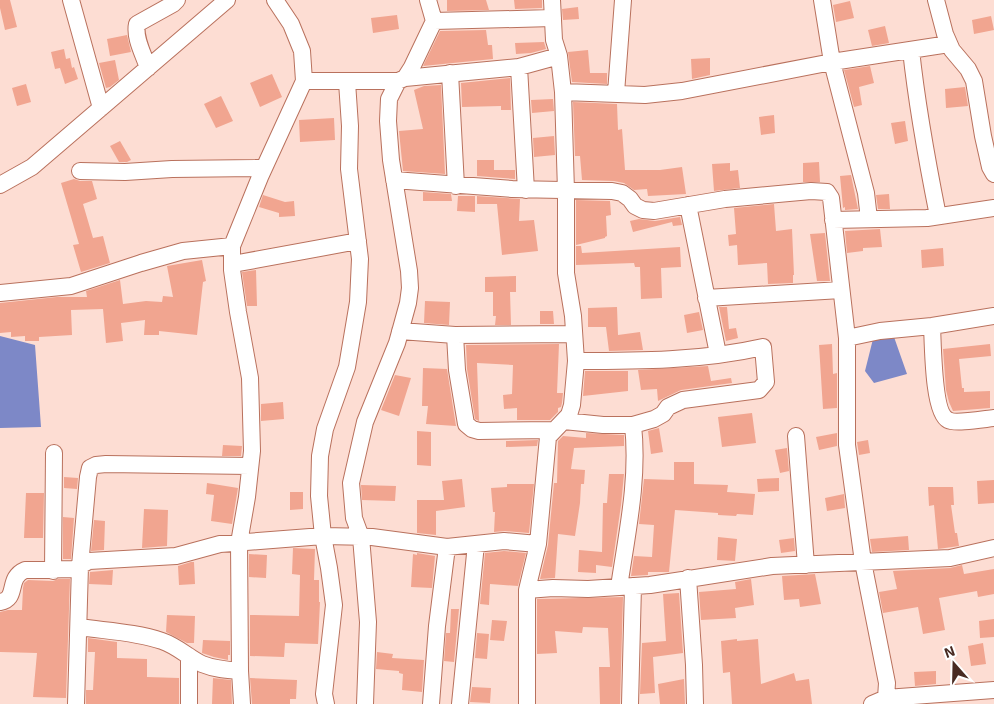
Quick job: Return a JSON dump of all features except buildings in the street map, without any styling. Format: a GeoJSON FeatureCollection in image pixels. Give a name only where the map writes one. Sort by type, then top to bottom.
{"type":"FeatureCollection","features":[{"type":"Feature","properties":{"kind":"street"},"geometry":{"type":"LineString","coordinates":[[71,0],[101,108]]}},
{"type":"Feature","properties":{"kind":"street"},"geometry":{"type":"LineString","coordinates":[[148,68],[138,38],[137,24],[167,8],[177,0]]}},
{"type":"Feature","properties":{"kind":"street"},"geometry":{"type":"LineString","coordinates":[[0,185],[32,167],[227,0]]}},
{"type":"Feature","properties":{"kind":"street"},"geometry":{"type":"LineString","coordinates":[[365,704],[368,622],[356,536],[351,482],[365,422],[400,331],[408,303],[410,288],[409,271],[394,180],[388,121],[389,99],[397,80],[421,51],[434,21],[428,0]]}},
{"type":"Feature","properties":{"kind":"street"},"geometry":{"type":"LineString","coordinates":[[528,704],[528,590],[538,544],[548,437],[569,415],[572,405],[576,361],[573,316],[566,273],[563,92],[559,56],[554,40],[552,0]]}},
{"type":"Feature","properties":{"kind":"street"},"geometry":{"type":"LineString","coordinates":[[616,94],[622,0]]}},
{"type":"Feature","properties":{"kind":"street"},"geometry":{"type":"LineString","coordinates":[[822,0],[832,62],[866,193],[869,219]]}},
{"type":"Feature","properties":{"kind":"street"},"geometry":{"type":"LineString","coordinates":[[936,0],[949,44],[968,69],[974,81],[983,136],[990,167],[994,174]]}},
{"type":"Feature","properties":{"kind":"street"},"geometry":{"type":"LineString","coordinates":[[242,704],[239,542],[247,497],[252,451],[250,378],[238,312],[232,264],[232,246],[264,168],[304,81],[302,50],[291,24],[278,4]]}},
{"type":"Feature","properties":{"kind":"street"},"geometry":{"type":"LineString","coordinates":[[434,21],[553,18]]}},
{"type":"Feature","properties":{"kind":"street"},"geometry":{"type":"LineString","coordinates":[[563,92],[645,95],[682,91],[832,62],[949,44]]}},
{"type":"Feature","properties":{"kind":"street"},"geometry":{"type":"LineString","coordinates":[[911,50],[916,96],[938,216]]}},
{"type":"Feature","properties":{"kind":"street"},"geometry":{"type":"LineString","coordinates":[[304,81],[351,82],[397,80],[519,67],[559,56]]}},
{"type":"Feature","properties":{"kind":"street"},"geometry":{"type":"LineString","coordinates":[[519,67],[526,190]]}},
{"type":"Feature","properties":{"kind":"street"},"geometry":{"type":"LineString","coordinates":[[450,74],[456,186]]}},
{"type":"Feature","properties":{"kind":"street"},"geometry":{"type":"LineString","coordinates":[[326,704],[324,694],[334,604],[327,536],[319,496],[320,456],[325,429],[346,367],[358,302],[360,259],[349,169],[351,82]]}},
{"type":"Feature","properties":{"kind":"street"},"geometry":{"type":"LineString","coordinates":[[80,171],[125,172],[172,169],[264,168]]}},
{"type":"Feature","properties":{"kind":"street"},"geometry":{"type":"LineString","coordinates":[[394,180],[526,190],[612,191],[622,193],[642,210],[654,211],[725,199],[819,191],[827,192],[831,198],[847,338],[847,445],[863,562],[887,682],[879,701],[994,690]]}},
{"type":"Feature","properties":{"kind":"street"},"geometry":{"type":"LineString","coordinates":[[688,206],[718,354]]}},
{"type":"Feature","properties":{"kind":"street"},"geometry":{"type":"LineString","coordinates":[[833,220],[938,216],[994,208]]}},
{"type":"Feature","properties":{"kind":"street"},"geometry":{"type":"LineString","coordinates":[[232,264],[358,241]]}},
{"type":"Feature","properties":{"kind":"street"},"geometry":{"type":"LineString","coordinates":[[0,293],[70,286],[141,262],[183,251],[232,246]]}},
{"type":"Feature","properties":{"kind":"street"},"geometry":{"type":"LineString","coordinates":[[706,298],[841,290]]}},
{"type":"Feature","properties":{"kind":"street"},"geometry":{"type":"LineString","coordinates":[[847,338],[994,316]]}},
{"type":"Feature","properties":{"kind":"street"},"geometry":{"type":"LineString","coordinates":[[932,326],[936,388],[939,408],[943,417],[949,422],[994,418]]}},
{"type":"Feature","properties":{"kind":"street"},"geometry":{"type":"LineString","coordinates":[[400,331],[455,335],[518,336],[574,334]]}},
{"type":"Feature","properties":{"kind":"street"},"geometry":{"type":"LineString","coordinates":[[455,335],[457,370],[466,424],[472,430],[559,425],[632,425],[654,419],[663,414],[668,407],[683,400],[759,390],[766,382],[763,347],[662,360],[576,361]]}},
{"type":"Feature","properties":{"kind":"street"},"geometry":{"type":"LineString","coordinates":[[630,704],[626,586],[635,448],[632,425]]}},
{"type":"Feature","properties":{"kind":"street"},"geometry":{"type":"LineString","coordinates":[[796,436],[806,565]]}},
{"type":"Feature","properties":{"kind":"street"},"geometry":{"type":"LineString","coordinates":[[54,453],[54,570]]}},
{"type":"Feature","properties":{"kind":"street"},"geometry":{"type":"LineString","coordinates":[[76,704],[80,566],[90,468],[96,465],[250,466]]}},
{"type":"Feature","properties":{"kind":"street"},"geometry":{"type":"LineString","coordinates":[[0,602],[5,601],[10,596],[14,579],[18,573],[25,570],[74,569],[89,561],[176,556],[220,544],[327,536],[356,536],[402,540],[447,547],[504,541],[538,544]]}},
{"type":"Feature","properties":{"kind":"street"},"geometry":{"type":"LineString","coordinates":[[460,704],[476,544]]}},
{"type":"Feature","properties":{"kind":"street"},"geometry":{"type":"LineString","coordinates":[[431,704],[437,626],[447,547]]}},
{"type":"Feature","properties":{"kind":"street"},"geometry":{"type":"LineString","coordinates":[[528,590],[626,586],[772,566],[950,558],[994,548]]}},
{"type":"Feature","properties":{"kind":"street"},"geometry":{"type":"LineString","coordinates":[[688,578],[695,704]]}},
{"type":"Feature","properties":{"kind":"street"},"geometry":{"type":"LineString","coordinates":[[79,627],[162,641],[202,664],[216,669],[240,671]]}},
{"type":"Feature","properties":{"kind":"street"},"geometry":{"type":"LineString","coordinates":[[189,656],[189,704]]}},
{"type":"Feature","properties":{"kind":"water"},"geometry":{"type":"Polygon","coordinates":[[[874,335],[894,337],[907,374],[874,383],[865,371],[874,335]]]}},
{"type":"Feature","properties":{"kind":"water"},"geometry":{"type":"Polygon","coordinates":[[[0,336],[35,345],[41,427],[0,428],[0,336]]]}}]}
